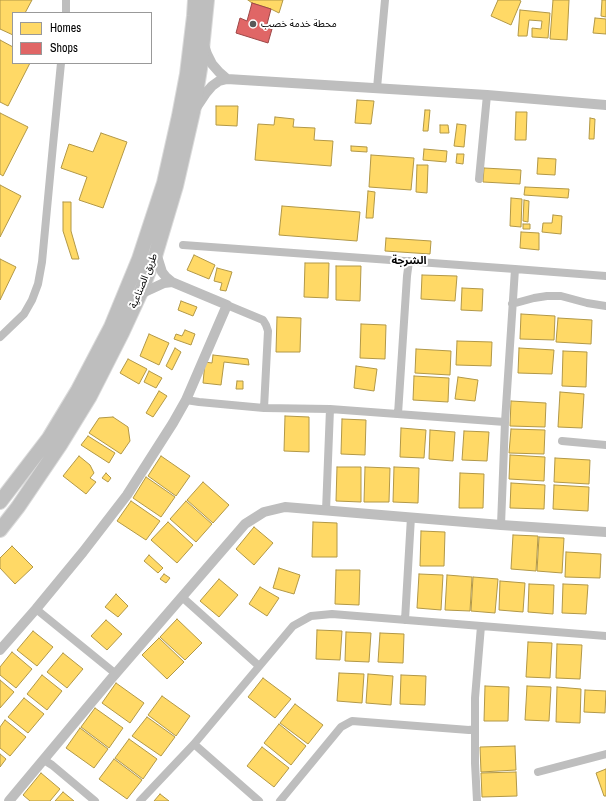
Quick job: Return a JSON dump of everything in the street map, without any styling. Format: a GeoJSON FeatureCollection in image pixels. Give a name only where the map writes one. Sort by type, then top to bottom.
{"type":"FeatureCollection","features":[{"type":"Feature","properties":{"kind":"highway","name":"طريق الصناعية"},"geometry":{"type":"LineString","coordinates":[[0,502],[49,438],[78,390],[110,327],[139,259],[164,183],[179,116],[188,67],[195,0]]}},
{"type":"Feature","properties":{"kind":"highway","name":"طريق الصناعية"},"geometry":{"type":"LineString","coordinates":[[0,530],[60,446],[90,396],[140,294],[156,253],[176,186],[193,112],[204,44],[208,0]]}},
{"type":"Feature","properties":{"kind":"street"},"geometry":{"type":"LineString","coordinates":[[66,0],[66,12]]}},
{"type":"Feature","properties":{"kind":"street"},"geometry":{"type":"LineString","coordinates":[[377,88],[385,0]]}},
{"type":"Feature","properties":{"kind":"street"},"geometry":{"type":"LineString","coordinates":[[204,44],[212,64],[218,72],[227,79]]}},
{"type":"Feature","properties":{"kind":"street"},"geometry":{"type":"LineString","coordinates":[[0,337],[24,314],[32,300],[38,284],[42,262],[62,64]]}},
{"type":"Feature","properties":{"kind":"street"},"geometry":{"type":"LineString","coordinates":[[193,112],[212,86],[219,81],[227,79],[487,95],[606,105]]}},
{"type":"Feature","properties":{"kind":"street"},"geometry":{"type":"LineString","coordinates":[[479,179],[487,95]]}},
{"type":"Feature","properties":{"kind":"street"},"geometry":{"type":"LineString","coordinates":[[183,245],[606,276]]}},
{"type":"Feature","properties":{"kind":"street"},"geometry":{"type":"LineString","coordinates":[[156,253],[162,272],[172,282],[263,320],[268,331],[264,408]]}},
{"type":"Feature","properties":{"kind":"street"},"geometry":{"type":"LineString","coordinates":[[398,414],[409,261]]}},
{"type":"Feature","properties":{"kind":"street"},"geometry":{"type":"LineString","coordinates":[[501,525],[505,422],[515,269]]}},
{"type":"Feature","properties":{"kind":"street"},"geometry":{"type":"LineString","coordinates":[[140,294],[164,283],[172,282]]}},
{"type":"Feature","properties":{"kind":"street"},"geometry":{"type":"LineString","coordinates":[[512,304],[534,298],[561,296],[587,304],[606,306]]}},
{"type":"Feature","properties":{"kind":"street"},"geometry":{"type":"LineString","coordinates":[[0,650],[83,552],[127,495],[186,400],[228,305]]}},
{"type":"Feature","properties":{"kind":"street"},"geometry":{"type":"LineString","coordinates":[[186,400],[264,408],[330,409],[505,422]]}},
{"type":"Feature","properties":{"kind":"street"},"geometry":{"type":"LineString","coordinates":[[326,511],[330,409]]}},
{"type":"Feature","properties":{"kind":"street"},"geometry":{"type":"LineString","coordinates":[[562,441],[606,445]]}},
{"type":"Feature","properties":{"kind":"street"},"geometry":{"type":"LineString","coordinates":[[8,801],[245,524],[264,512],[285,507],[606,532]]}},
{"type":"Feature","properties":{"kind":"street"},"geometry":{"type":"LineString","coordinates":[[405,620],[411,517]]}},
{"type":"Feature","properties":{"kind":"street"},"geometry":{"type":"LineString","coordinates":[[182,597],[259,666]]}},
{"type":"Feature","properties":{"kind":"street"},"geometry":{"type":"LineString","coordinates":[[36,609],[116,674]]}},
{"type":"Feature","properties":{"kind":"street"},"geometry":{"type":"LineString","coordinates":[[140,801],[194,744],[293,626],[311,616],[332,614],[606,636]]}},
{"type":"Feature","properties":{"kind":"street"},"geometry":{"type":"LineString","coordinates":[[477,801],[475,698],[481,626]]}},
{"type":"Feature","properties":{"kind":"street"},"geometry":{"type":"LineString","coordinates":[[280,801],[341,727],[352,720],[469,730],[475,729]]}},
{"type":"Feature","properties":{"kind":"street"},"geometry":{"type":"LineString","coordinates":[[194,744],[259,801]]}},
{"type":"Feature","properties":{"kind":"street"},"geometry":{"type":"LineString","coordinates":[[538,772],[606,754]]}},
{"type":"Feature","properties":{"kind":"street"},"geometry":{"type":"LineString","coordinates":[[44,760],[95,801]]}},
{"type":"Feature","properties":{"kind":"building: Homes"},"geometry":{"type":"Polygon","coordinates":[[[0,0],[32,0],[26,12],[12,12],[12,35],[0,29],[0,0]]]}},
{"type":"Feature","properties":{"kind":"building: Homes"},"geometry":{"type":"Polygon","coordinates":[[[248,0],[283,0],[279,13],[252,3],[248,0]]]}},
{"type":"Feature","properties":{"kind":"building: Homes"},"geometry":{"type":"Polygon","coordinates":[[[498,0],[521,1],[511,25],[491,16],[498,0]]]}},
{"type":"Feature","properties":{"kind":"building: Homes"},"geometry":{"type":"Polygon","coordinates":[[[553,0],[569,0],[567,40],[550,39],[553,0]]]}},
{"type":"Feature","properties":{"kind":"building: Homes"},"geometry":{"type":"Polygon","coordinates":[[[602,0],[606,0],[606,17],[601,16],[602,0]]]}},
{"type":"Feature","properties":{"kind":"building: Homes"},"geometry":{"type":"Polygon","coordinates":[[[520,10],[550,13],[548,38],[532,37],[532,28],[541,29],[542,21],[529,20],[527,36],[518,36],[520,10]]]}},
{"type":"Feature","properties":{"kind":"building: Homes"},"geometry":{"type":"Polygon","coordinates":[[[595,18],[606,19],[606,34],[593,33],[595,18]]]}},
{"type":"Feature","properties":{"kind":"building: Homes"},"geometry":{"type":"Polygon","coordinates":[[[0,40],[12,46],[12,64],[29,64],[8,106],[0,102],[0,40]]]}},
{"type":"Feature","properties":{"kind":"building: Homes"},"geometry":{"type":"Polygon","coordinates":[[[357,100],[374,101],[371,124],[355,123],[357,100]]]}},
{"type":"Feature","properties":{"kind":"building: Homes"},"geometry":{"type":"Polygon","coordinates":[[[216,106],[238,106],[237,126],[216,125],[216,106]]]}},
{"type":"Feature","properties":{"kind":"building: Homes"},"geometry":{"type":"Polygon","coordinates":[[[425,110],[430,110],[428,131],[423,131],[425,110]]]}},
{"type":"Feature","properties":{"kind":"building: Homes"},"geometry":{"type":"Polygon","coordinates":[[[516,112],[527,112],[526,140],[515,140],[516,112]]]}},
{"type":"Feature","properties":{"kind":"building: Homes"},"geometry":{"type":"Polygon","coordinates":[[[0,113],[28,127],[3,176],[0,174],[0,113]]]}},
{"type":"Feature","properties":{"kind":"building: Homes"},"geometry":{"type":"Polygon","coordinates":[[[275,117],[294,119],[293,127],[315,128],[314,140],[333,141],[331,166],[255,160],[258,124],[274,125],[275,117]]]}},
{"type":"Feature","properties":{"kind":"building: Homes"},"geometry":{"type":"Polygon","coordinates":[[[590,118],[595,119],[594,139],[589,139],[590,118]]]}},
{"type":"Feature","properties":{"kind":"building: Homes"},"geometry":{"type":"Polygon","coordinates":[[[457,124],[466,125],[464,147],[454,146],[457,124]]]}},
{"type":"Feature","properties":{"kind":"building: Homes"},"geometry":{"type":"Polygon","coordinates":[[[440,125],[448,125],[449,133],[440,133],[440,125]]]}},
{"type":"Feature","properties":{"kind":"building: Homes"},"geometry":{"type":"Polygon","coordinates":[[[101,133],[127,142],[103,208],[79,200],[87,177],[61,168],[69,144],[93,152],[101,133]]]}},
{"type":"Feature","properties":{"kind":"building: Homes"},"geometry":{"type":"Polygon","coordinates":[[[351,146],[367,147],[367,152],[351,151],[351,146]]]}},
{"type":"Feature","properties":{"kind":"building: Homes"},"geometry":{"type":"Polygon","coordinates":[[[424,149],[447,151],[446,162],[423,160],[424,149]]]}},
{"type":"Feature","properties":{"kind":"building: Homes"},"geometry":{"type":"Polygon","coordinates":[[[457,154],[464,154],[463,164],[456,163],[457,154]]]}},
{"type":"Feature","properties":{"kind":"building: Homes"},"geometry":{"type":"Polygon","coordinates":[[[371,155],[414,158],[411,190],[369,187],[371,155]]]}},
{"type":"Feature","properties":{"kind":"building: Homes"},"geometry":{"type":"Polygon","coordinates":[[[538,158],[556,159],[555,175],[537,174],[538,158]]]}},
{"type":"Feature","properties":{"kind":"building: Homes"},"geometry":{"type":"Polygon","coordinates":[[[417,165],[428,165],[427,193],[416,192],[417,165]]]}},
{"type":"Feature","properties":{"kind":"building: Homes"},"geometry":{"type":"Polygon","coordinates":[[[484,168],[521,170],[520,184],[483,182],[484,168]]]}},
{"type":"Feature","properties":{"kind":"building: Homes"},"geometry":{"type":"Polygon","coordinates":[[[0,185],[21,196],[0,237],[0,185]]]}},
{"type":"Feature","properties":{"kind":"building: Homes"},"geometry":{"type":"Polygon","coordinates":[[[525,187],[569,189],[568,198],[524,195],[525,187]]]}},
{"type":"Feature","properties":{"kind":"building: Homes"},"geometry":{"type":"Polygon","coordinates":[[[368,191],[375,192],[373,218],[366,218],[368,191]]]}},
{"type":"Feature","properties":{"kind":"building: Homes"},"geometry":{"type":"Polygon","coordinates":[[[511,198],[522,199],[521,227],[510,226],[511,198]]]}},
{"type":"Feature","properties":{"kind":"building: Homes"},"geometry":{"type":"Polygon","coordinates":[[[524,200],[529,201],[528,222],[523,221],[524,200]]]}},
{"type":"Feature","properties":{"kind":"building: Homes"},"geometry":{"type":"Polygon","coordinates":[[[63,202],[71,202],[71,231],[79,259],[72,259],[63,231],[63,202]]]}},
{"type":"Feature","properties":{"kind":"building: Homes"},"geometry":{"type":"Polygon","coordinates":[[[282,206],[360,212],[357,241],[279,235],[282,206]]]}},
{"type":"Feature","properties":{"kind":"building: Homes"},"geometry":{"type":"Polygon","coordinates":[[[553,215],[562,216],[561,234],[542,232],[543,223],[552,223],[553,215]]]}},
{"type":"Feature","properties":{"kind":"building: Homes"},"geometry":{"type":"Polygon","coordinates":[[[523,224],[530,224],[530,229],[523,229],[523,224]]]}},
{"type":"Feature","properties":{"kind":"building: Homes"},"geometry":{"type":"Polygon","coordinates":[[[521,232],[539,233],[539,250],[520,248],[521,232]]]}},
{"type":"Feature","properties":{"kind":"building: Homes"},"geometry":{"type":"Polygon","coordinates":[[[386,238],[431,241],[430,254],[385,251],[386,238]]]}},
{"type":"Feature","properties":{"kind":"building: Homes"},"geometry":{"type":"Polygon","coordinates":[[[194,255],[215,265],[209,279],[187,270],[194,255]]]}},
{"type":"Feature","properties":{"kind":"building: Homes"},"geometry":{"type":"Polygon","coordinates":[[[0,259],[16,267],[0,300],[0,259]]]}},
{"type":"Feature","properties":{"kind":"building: Homes"},"geometry":{"type":"Polygon","coordinates":[[[305,263],[329,263],[328,298],[304,297],[305,263]]]}},
{"type":"Feature","properties":{"kind":"building: Homes"},"geometry":{"type":"Polygon","coordinates":[[[336,266],[361,266],[360,301],[336,300],[336,266]]]}},
{"type":"Feature","properties":{"kind":"building: Homes"},"geometry":{"type":"Polygon","coordinates":[[[217,268],[232,272],[226,291],[220,290],[222,283],[214,281],[217,268]]]}},
{"type":"Feature","properties":{"kind":"building: Homes"},"geometry":{"type":"Polygon","coordinates":[[[422,275],[457,276],[455,301],[421,299],[422,275]]]}},
{"type":"Feature","properties":{"kind":"building: Homes"},"geometry":{"type":"Polygon","coordinates":[[[462,288],[483,289],[482,311],[461,310],[462,288]]]}},
{"type":"Feature","properties":{"kind":"building: Homes"},"geometry":{"type":"Polygon","coordinates":[[[181,301],[197,307],[193,316],[178,310],[181,301]]]}},
{"type":"Feature","properties":{"kind":"building: Homes"},"geometry":{"type":"Polygon","coordinates":[[[521,314],[555,316],[554,340],[520,339],[521,314]]]}},
{"type":"Feature","properties":{"kind":"building: Homes"},"geometry":{"type":"Polygon","coordinates":[[[277,317],[301,318],[300,352],[276,352],[277,317]]]}},
{"type":"Feature","properties":{"kind":"building: Homes"},"geometry":{"type":"Polygon","coordinates":[[[558,318],[592,320],[591,344],[556,342],[558,318]]]}},
{"type":"Feature","properties":{"kind":"building: Homes"},"geometry":{"type":"Polygon","coordinates":[[[361,324],[386,325],[385,359],[360,358],[361,324]]]}},
{"type":"Feature","properties":{"kind":"building: Homes"},"geometry":{"type":"Polygon","coordinates":[[[185,330],[195,334],[191,345],[174,339],[176,334],[182,336],[185,330]]]}},
{"type":"Feature","properties":{"kind":"building: Homes"},"geometry":{"type":"Polygon","coordinates":[[[149,334],[169,343],[159,365],[140,356],[149,334]]]}},
{"type":"Feature","properties":{"kind":"building: Homes"},"geometry":{"type":"Polygon","coordinates":[[[457,341],[492,342],[491,366],[456,365],[457,341]]]}},
{"type":"Feature","properties":{"kind":"building: Homes"},"geometry":{"type":"Polygon","coordinates":[[[175,348],[181,352],[172,370],[166,366],[175,348]]]}},
{"type":"Feature","properties":{"kind":"building: Homes"},"geometry":{"type":"Polygon","coordinates":[[[519,348],[554,350],[552,374],[518,373],[519,348]]]}},
{"type":"Feature","properties":{"kind":"building: Homes"},"geometry":{"type":"Polygon","coordinates":[[[416,349],[451,351],[450,375],[415,373],[416,349]]]}},
{"type":"Feature","properties":{"kind":"building: Homes"},"geometry":{"type":"Polygon","coordinates":[[[563,351],[587,352],[586,387],[562,386],[563,351]]]}},
{"type":"Feature","properties":{"kind":"building: Homes"},"geometry":{"type":"Polygon","coordinates":[[[213,355],[248,359],[249,365],[224,362],[221,385],[203,383],[205,362],[212,363],[213,355]]]}},
{"type":"Feature","properties":{"kind":"building: Homes"},"geometry":{"type":"Polygon","coordinates":[[[128,359],[147,369],[139,384],[120,373],[128,359]]]}},
{"type":"Feature","properties":{"kind":"building: Homes"},"geometry":{"type":"Polygon","coordinates":[[[356,366],[377,369],[374,391],[354,388],[356,366]]]}},
{"type":"Feature","properties":{"kind":"building: Homes"},"geometry":{"type":"Polygon","coordinates":[[[149,371],[162,378],[156,388],[144,382],[149,371]]]}},
{"type":"Feature","properties":{"kind":"building: Homes"},"geometry":{"type":"Polygon","coordinates":[[[414,376],[449,378],[448,402],[413,400],[414,376]]]}},
{"type":"Feature","properties":{"kind":"building: Homes"},"geometry":{"type":"Polygon","coordinates":[[[458,377],[478,380],[475,401],[455,399],[458,377]]]}},
{"type":"Feature","properties":{"kind":"building: Homes"},"geometry":{"type":"Polygon","coordinates":[[[237,381],[243,381],[243,389],[236,389],[237,381]]]}},
{"type":"Feature","properties":{"kind":"building: Homes"},"geometry":{"type":"Polygon","coordinates":[[[159,391],[167,396],[153,417],[146,413],[159,391]]]}},
{"type":"Feature","properties":{"kind":"building: Homes"},"geometry":{"type":"Polygon","coordinates":[[[560,392],[584,394],[582,428],[558,427],[560,392]]]}},
{"type":"Feature","properties":{"kind":"building: Homes"},"geometry":{"type":"Polygon","coordinates":[[[511,401],[546,403],[545,427],[510,426],[511,401]]]}},
{"type":"Feature","properties":{"kind":"building: Homes"},"geometry":{"type":"Polygon","coordinates":[[[285,416],[309,417],[309,452],[284,451],[285,416]]]}},
{"type":"Feature","properties":{"kind":"building: Homes"},"geometry":{"type":"Polygon","coordinates":[[[113,417],[128,427],[130,441],[121,454],[89,433],[99,418],[113,417]]]}},
{"type":"Feature","properties":{"kind":"building: Homes"},"geometry":{"type":"Polygon","coordinates":[[[342,419],[366,420],[365,455],[341,454],[342,419]]]}},
{"type":"Feature","properties":{"kind":"building: Homes"},"geometry":{"type":"Polygon","coordinates":[[[401,428],[426,430],[424,458],[400,457],[401,428]]]}},
{"type":"Feature","properties":{"kind":"building: Homes"},"geometry":{"type":"Polygon","coordinates":[[[511,429],[545,430],[544,454],[509,453],[511,429]]]}},
{"type":"Feature","properties":{"kind":"building: Homes"},"geometry":{"type":"Polygon","coordinates":[[[430,430],[455,432],[453,461],[429,459],[430,430]]]}},
{"type":"Feature","properties":{"kind":"building: Homes"},"geometry":{"type":"Polygon","coordinates":[[[464,431],[489,432],[487,461],[462,460],[464,431]]]}},
{"type":"Feature","properties":{"kind":"building: Homes"},"geometry":{"type":"Polygon","coordinates":[[[88,436],[115,453],[109,463],[81,445],[88,436]]]}},
{"type":"Feature","properties":{"kind":"building: Homes"},"geometry":{"type":"Polygon","coordinates":[[[510,455],[545,457],[544,481],[509,479],[510,455]]]}},
{"type":"Feature","properties":{"kind":"building: Homes"},"geometry":{"type":"Polygon","coordinates":[[[79,456],[90,465],[94,473],[90,478],[96,482],[86,494],[63,476],[79,456]]]}},
{"type":"Feature","properties":{"kind":"building: Homes"},"geometry":{"type":"Polygon","coordinates":[[[161,456],[190,476],[176,496],[148,476],[161,456]]]}},
{"type":"Feature","properties":{"kind":"building: Homes"},"geometry":{"type":"Polygon","coordinates":[[[555,458],[590,460],[589,484],[554,482],[555,458]]]}},
{"type":"Feature","properties":{"kind":"building: Homes"},"geometry":{"type":"Polygon","coordinates":[[[337,467],[361,467],[361,502],[336,501],[337,467]]]}},
{"type":"Feature","properties":{"kind":"building: Homes"},"geometry":{"type":"Polygon","coordinates":[[[365,467],[390,468],[389,502],[364,502],[365,467]]]}},
{"type":"Feature","properties":{"kind":"building: Homes"},"geometry":{"type":"Polygon","coordinates":[[[394,467],[419,468],[418,503],[393,502],[394,467]]]}},
{"type":"Feature","properties":{"kind":"building: Homes"},"geometry":{"type":"Polygon","coordinates":[[[106,473],[111,478],[108,482],[102,478],[106,473]]]}},
{"type":"Feature","properties":{"kind":"building: Homes"},"geometry":{"type":"Polygon","coordinates":[[[460,473],[484,474],[483,508],[459,508],[460,473]]]}},
{"type":"Feature","properties":{"kind":"building: Homes"},"geometry":{"type":"Polygon","coordinates":[[[146,477],[175,497],[161,517],[133,498],[146,477]]]}},
{"type":"Feature","properties":{"kind":"building: Homes"},"geometry":{"type":"Polygon","coordinates":[[[203,482],[229,505],[213,523],[187,500],[203,482]]]}},
{"type":"Feature","properties":{"kind":"building: Homes"},"geometry":{"type":"Polygon","coordinates":[[[511,483],[545,485],[544,509],[510,508],[511,483]]]}},
{"type":"Feature","properties":{"kind":"building: Homes"},"geometry":{"type":"Polygon","coordinates":[[[554,485],[589,487],[588,511],[553,509],[554,485]]]}},
{"type":"Feature","properties":{"kind":"building: Homes"},"geometry":{"type":"Polygon","coordinates":[[[131,501],[160,521],[146,540],[117,521],[131,501]]]}},
{"type":"Feature","properties":{"kind":"building: Homes"},"geometry":{"type":"Polygon","coordinates":[[[186,501],[212,524],[196,542],[170,519],[186,501]]]}},
{"type":"Feature","properties":{"kind":"building: Homes"},"geometry":{"type":"Polygon","coordinates":[[[168,522],[193,545],[177,563],[151,540],[168,522]]]}},
{"type":"Feature","properties":{"kind":"building: Homes"},"geometry":{"type":"Polygon","coordinates":[[[313,522],[337,523],[337,557],[312,557],[313,522]]]}},
{"type":"Feature","properties":{"kind":"building: Homes"},"geometry":{"type":"Polygon","coordinates":[[[254,527],[273,543],[254,565],[236,549],[254,527]]]}},
{"type":"Feature","properties":{"kind":"building: Homes"},"geometry":{"type":"Polygon","coordinates":[[[421,531],[445,532],[444,566],[420,566],[421,531]]]}},
{"type":"Feature","properties":{"kind":"building: Homes"},"geometry":{"type":"Polygon","coordinates":[[[513,535],[538,536],[536,571],[511,569],[513,535]]]}},
{"type":"Feature","properties":{"kind":"building: Homes"},"geometry":{"type":"Polygon","coordinates":[[[539,537],[564,538],[562,573],[537,571],[539,537]]]}},
{"type":"Feature","properties":{"kind":"building: Homes"},"geometry":{"type":"Polygon","coordinates":[[[12,546],[33,567],[15,584],[0,568],[0,558],[12,546]]]}},
{"type":"Feature","properties":{"kind":"building: Homes"},"geometry":{"type":"Polygon","coordinates":[[[566,552],[601,554],[600,578],[565,577],[566,552]]]}},
{"type":"Feature","properties":{"kind":"building: Homes"},"geometry":{"type":"Polygon","coordinates":[[[149,555],[163,568],[158,573],[144,561],[149,555]]]}},
{"type":"Feature","properties":{"kind":"building: Homes"},"geometry":{"type":"Polygon","coordinates":[[[279,568],[300,575],[294,594],[273,588],[279,568]]]}},
{"type":"Feature","properties":{"kind":"building: Homes"},"geometry":{"type":"Polygon","coordinates":[[[336,570],[360,570],[359,605],[335,604],[336,570]]]}},
{"type":"Feature","properties":{"kind":"building: Homes"},"geometry":{"type":"Polygon","coordinates":[[[164,574],[170,578],[166,583],[160,579],[164,574]]]}},
{"type":"Feature","properties":{"kind":"building: Homes"},"geometry":{"type":"Polygon","coordinates":[[[419,574],[443,575],[441,610],[417,608],[419,574]]]}},
{"type":"Feature","properties":{"kind":"building: Homes"},"geometry":{"type":"Polygon","coordinates":[[[447,575],[472,577],[470,611],[445,610],[447,575]]]}},
{"type":"Feature","properties":{"kind":"building: Homes"},"geometry":{"type":"Polygon","coordinates":[[[473,577],[498,579],[495,613],[471,611],[473,577]]]}},
{"type":"Feature","properties":{"kind":"building: Homes"},"geometry":{"type":"Polygon","coordinates":[[[219,579],[238,595],[219,617],[200,601],[219,579]]]}},
{"type":"Feature","properties":{"kind":"building: Homes"},"geometry":{"type":"Polygon","coordinates":[[[500,581],[525,583],[523,612],[499,610],[500,581]]]}},
{"type":"Feature","properties":{"kind":"building: Homes"},"geometry":{"type":"Polygon","coordinates":[[[529,584],[554,585],[553,614],[528,612],[529,584]]]}},
{"type":"Feature","properties":{"kind":"building: Homes"},"geometry":{"type":"Polygon","coordinates":[[[563,584],[588,585],[586,614],[562,613],[563,584]]]}},
{"type":"Feature","properties":{"kind":"building: Homes"},"geometry":{"type":"Polygon","coordinates":[[[260,587],[279,598],[267,616],[249,604],[260,587]]]}},
{"type":"Feature","properties":{"kind":"building: Homes"},"geometry":{"type":"Polygon","coordinates":[[[116,594],[128,606],[118,617],[105,607],[116,594]]]}},
{"type":"Feature","properties":{"kind":"building: Homes"},"geometry":{"type":"Polygon","coordinates":[[[177,619],[202,643],[185,660],[160,637],[177,619]]]}},
{"type":"Feature","properties":{"kind":"building: Homes"},"geometry":{"type":"Polygon","coordinates":[[[106,620],[122,634],[107,650],[91,636],[106,620]]]}},
{"type":"Feature","properties":{"kind":"building: Homes"},"geometry":{"type":"Polygon","coordinates":[[[317,630],[342,631],[340,660],[316,659],[317,630]]]}},
{"type":"Feature","properties":{"kind":"building: Homes"},"geometry":{"type":"Polygon","coordinates":[[[33,631],[53,647],[37,666],[17,650],[33,631]]]}},
{"type":"Feature","properties":{"kind":"building: Homes"},"geometry":{"type":"Polygon","coordinates":[[[346,632],[371,633],[369,662],[345,661],[346,632]]]}},
{"type":"Feature","properties":{"kind":"building: Homes"},"geometry":{"type":"Polygon","coordinates":[[[380,633],[404,634],[403,663],[378,662],[380,633]]]}},
{"type":"Feature","properties":{"kind":"building: Homes"},"geometry":{"type":"Polygon","coordinates":[[[159,638],[184,662],[167,679],[142,655],[159,638]]]}},
{"type":"Feature","properties":{"kind":"building: Homes"},"geometry":{"type":"Polygon","coordinates":[[[528,642],[552,643],[550,678],[526,677],[528,642]]]}},
{"type":"Feature","properties":{"kind":"building: Homes"},"geometry":{"type":"Polygon","coordinates":[[[557,644],[582,645],[580,679],[556,678],[557,644]]]}},
{"type":"Feature","properties":{"kind":"building: Homes"},"geometry":{"type":"Polygon","coordinates":[[[12,652],[32,669],[16,688],[0,675],[0,667],[12,652]]]}},
{"type":"Feature","properties":{"kind":"building: Homes"},"geometry":{"type":"Polygon","coordinates":[[[63,653],[83,669],[67,688],[47,672],[63,653]]]}},
{"type":"Feature","properties":{"kind":"building: Homes"},"geometry":{"type":"Polygon","coordinates":[[[339,673],[364,674],[362,703],[337,701],[339,673]]]}},
{"type":"Feature","properties":{"kind":"building: Homes"},"geometry":{"type":"Polygon","coordinates":[[[368,674],[393,676],[391,705],[366,703],[368,674]]]}},
{"type":"Feature","properties":{"kind":"building: Homes"},"geometry":{"type":"Polygon","coordinates":[[[42,675],[62,691],[47,710],[27,694],[42,675]]]}},
{"type":"Feature","properties":{"kind":"building: Homes"},"geometry":{"type":"Polygon","coordinates":[[[401,675],[426,676],[425,705],[400,704],[401,675]]]}},
{"type":"Feature","properties":{"kind":"building: Homes"},"geometry":{"type":"Polygon","coordinates":[[[263,678],[291,699],[275,718],[248,697],[263,678]]]}},
{"type":"Feature","properties":{"kind":"building: Homes"},"geometry":{"type":"Polygon","coordinates":[[[0,680],[14,692],[0,708],[0,680]]]}},
{"type":"Feature","properties":{"kind":"building: Homes"},"geometry":{"type":"Polygon","coordinates":[[[116,683],[144,703],[130,723],[102,703],[116,683]]]}},
{"type":"Feature","properties":{"kind":"building: Homes"},"geometry":{"type":"Polygon","coordinates":[[[485,686],[509,687],[508,721],[484,721],[485,686]]]}},
{"type":"Feature","properties":{"kind":"building: Homes"},"geometry":{"type":"Polygon","coordinates":[[[527,686],[551,687],[549,721],[525,720],[527,686]]]}},
{"type":"Feature","properties":{"kind":"building: Homes"},"geometry":{"type":"Polygon","coordinates":[[[557,687],[581,689],[580,723],[556,722],[557,687]]]}},
{"type":"Feature","properties":{"kind":"building: Homes"},"geometry":{"type":"Polygon","coordinates":[[[585,690],[606,691],[605,713],[584,712],[585,690]]]}},
{"type":"Feature","properties":{"kind":"building: Homes"},"geometry":{"type":"Polygon","coordinates":[[[162,696],[190,716],[176,736],[148,715],[162,696]]]}},
{"type":"Feature","properties":{"kind":"building: Homes"},"geometry":{"type":"Polygon","coordinates":[[[24,698],[44,714],[28,733],[8,717],[24,698]]]}},
{"type":"Feature","properties":{"kind":"building: Homes"},"geometry":{"type":"Polygon","coordinates":[[[295,704],[323,725],[308,744],[280,723],[295,704]]]}},
{"type":"Feature","properties":{"kind":"building: Homes"},"geometry":{"type":"Polygon","coordinates":[[[95,708],[123,728],[109,748],[81,727],[95,708]]]}},
{"type":"Feature","properties":{"kind":"building: Homes"},"geometry":{"type":"Polygon","coordinates":[[[147,717],[175,737],[161,756],[132,736],[147,717]]]}},
{"type":"Feature","properties":{"kind":"building: Homes"},"geometry":{"type":"Polygon","coordinates":[[[5,720],[26,737],[10,756],[0,748],[0,727],[5,720]]]}},
{"type":"Feature","properties":{"kind":"building: Homes"},"geometry":{"type":"Polygon","coordinates":[[[279,724],[306,746],[291,765],[264,743],[279,724]]]}},
{"type":"Feature","properties":{"kind":"building: Homes"},"geometry":{"type":"Polygon","coordinates":[[[80,728],[108,749],[94,768],[66,748],[80,728]]]}},
{"type":"Feature","properties":{"kind":"building: Homes"},"geometry":{"type":"Polygon","coordinates":[[[129,739],[157,759],[143,779],[115,758],[129,739]]]}},
{"type":"Feature","properties":{"kind":"building: Homes"},"geometry":{"type":"Polygon","coordinates":[[[515,746],[516,770],[481,772],[480,747],[515,746]]]}},
{"type":"Feature","properties":{"kind":"building: Homes"},"geometry":{"type":"Polygon","coordinates":[[[262,747],[289,768],[274,787],[247,766],[262,747]]]}},
{"type":"Feature","properties":{"kind":"building: Homes"},"geometry":{"type":"Polygon","coordinates":[[[0,754],[6,759],[0,767],[0,754]]]}},
{"type":"Feature","properties":{"kind":"building: Homes"},"geometry":{"type":"Polygon","coordinates":[[[114,759],[142,780],[127,799],[99,779],[114,759]]]}},
{"type":"Feature","properties":{"kind":"building: Homes"},"geometry":{"type":"Polygon","coordinates":[[[606,769],[606,796],[604,796],[596,773],[606,769]]]}},
{"type":"Feature","properties":{"kind":"building: Homes"},"geometry":{"type":"Polygon","coordinates":[[[516,772],[517,796],[482,797],[481,773],[516,772]]]}},
{"type":"Feature","properties":{"kind":"building: Homes"},"geometry":{"type":"Polygon","coordinates":[[[41,773],[60,789],[50,801],[30,801],[23,795],[41,773]]]}},
{"type":"Feature","properties":{"kind":"building: Homes"},"geometry":{"type":"Polygon","coordinates":[[[63,792],[74,801],[55,801],[63,792]]]}},
{"type":"Feature","properties":{"kind":"building: Homes"},"geometry":{"type":"Polygon","coordinates":[[[160,794],[169,801],[154,801],[160,794]]]}},
{"type":"Feature","properties":{"kind":"building: Shops","name":"محطة خدمة خصب"},"geometry":{"type":"Polygon","coordinates":[[[252,3],[271,9],[266,28],[272,29],[268,43],[236,33],[240,18],[247,21],[252,3]]]}},
{"type":"Feature","properties":{"kind":"place","name":"محطة خدمة خصب"},"geometry":{"type":"Point","coordinates":[253,24]}},
{"type":"Feature","properties":{"kind":"district","name":"الشرجة"},"geometry":{"type":"Point","coordinates":[409,261]}}]}
